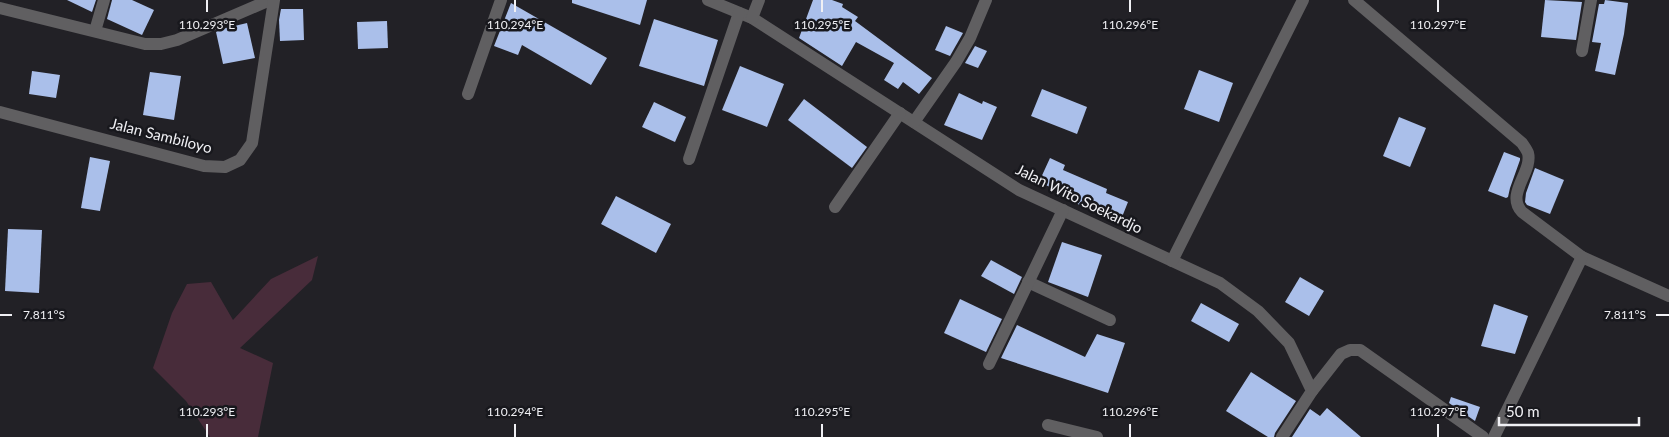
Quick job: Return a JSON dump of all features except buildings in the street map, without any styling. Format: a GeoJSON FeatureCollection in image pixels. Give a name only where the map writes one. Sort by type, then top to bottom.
{"type":"FeatureCollection","features":[{"type":"Feature","properties":{"kind":"street"},"geometry":{"type":"LineString","coordinates":[[95,31],[104,0]]}},
{"type":"Feature","properties":{"kind":"street"},"geometry":{"type":"LineString","coordinates":[[0,8],[145,44],[161,44],[177,40],[270,0]]}},
{"type":"Feature","properties":{"kind":"street","name":"Jalan Sambiloyo"},"geometry":{"type":"LineString","coordinates":[[0,112],[204,166],[225,167],[240,160],[252,143],[274,0]]}},
{"type":"Feature","properties":{"kind":"street"},"geometry":{"type":"LineString","coordinates":[[468,94],[501,0]]}},
{"type":"Feature","properties":{"kind":"street","name":"Jalan Wito Soekardjo"},"geometry":{"type":"LineString","coordinates":[[708,0],[752,18],[1020,190],[1220,283],[1258,311],[1288,342],[1312,391]]}},
{"type":"Feature","properties":{"kind":"street"},"geometry":{"type":"LineString","coordinates":[[752,18],[759,0]]}},
{"type":"Feature","properties":{"kind":"street"},"geometry":{"type":"LineString","coordinates":[[914,122],[956,62],[970,38],[986,0]]}},
{"type":"Feature","properties":{"kind":"street"},"geometry":{"type":"LineString","coordinates":[[1172,261],[1304,0]]}},
{"type":"Feature","properties":{"kind":"street"},"geometry":{"type":"LineString","coordinates":[[1354,0],[1522,142],[1529,154],[1517,192],[1518,207],[1582,257],[1669,296]]}},
{"type":"Feature","properties":{"kind":"street"},"geometry":{"type":"LineString","coordinates":[[1582,52],[1591,0]]}},
{"type":"Feature","properties":{"kind":"street"},"geometry":{"type":"LineString","coordinates":[[689,159],[739,13]]}},
{"type":"Feature","properties":{"kind":"street"},"geometry":{"type":"LineString","coordinates":[[835,207],[900,113]]}},
{"type":"Feature","properties":{"kind":"street"},"geometry":{"type":"LineString","coordinates":[[989,364],[1063,210]]}},
{"type":"Feature","properties":{"kind":"street"},"geometry":{"type":"LineString","coordinates":[[1494,437],[1582,257]]}},
{"type":"Feature","properties":{"kind":"street"},"geometry":{"type":"LineString","coordinates":[[1028,282],[1110,320]]}},
{"type":"Feature","properties":{"kind":"street"},"geometry":{"type":"LineString","coordinates":[[1282,437],[1312,391],[1341,354],[1350,350],[1360,350],[1482,437]]}},
{"type":"Feature","properties":{"kind":"street"},"geometry":{"type":"LineString","coordinates":[[1048,425],[1097,437]]}},
{"type":"Feature","properties":{"kind":"shaded area"},"geometry":{"type":"Polygon","coordinates":[[[318,256],[312,280],[240,348],[273,363],[258,437],[210,437],[186,401],[153,368],[172,313],[187,284],[211,282],[233,320],[271,279],[318,256]]]}}]}
